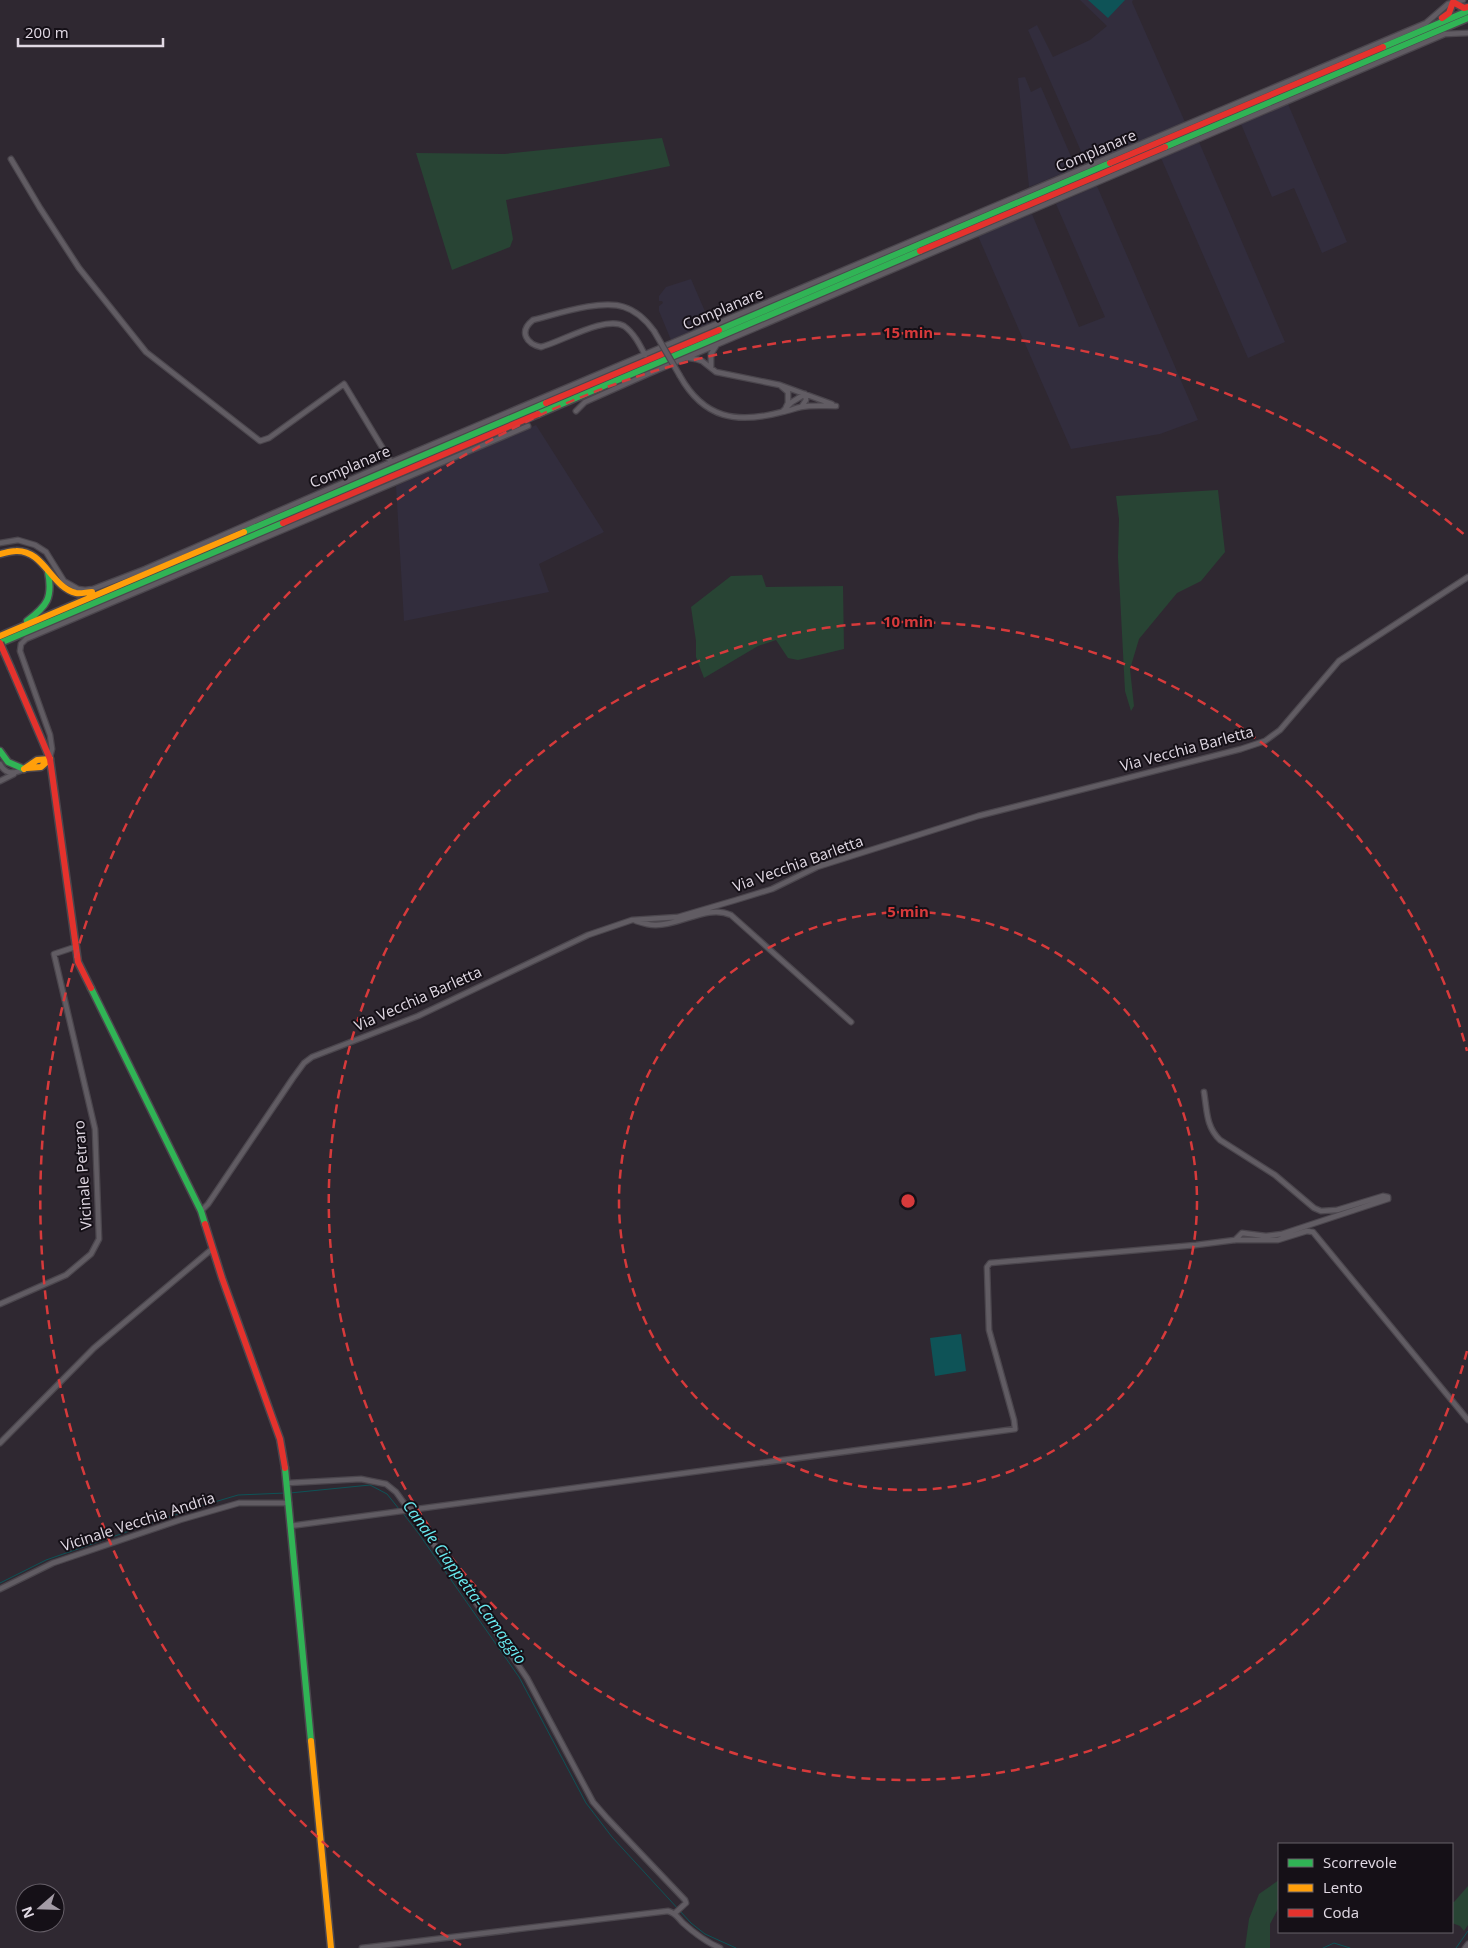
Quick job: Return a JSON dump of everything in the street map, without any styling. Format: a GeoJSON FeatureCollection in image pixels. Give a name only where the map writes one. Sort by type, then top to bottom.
{"type":"FeatureCollection","features":[{"type":"Feature","properties":{"kind":"main road"},"geometry":{"type":"LineString","coordinates":[[1430,27],[1437,20],[1448,15],[1453,2],[1464,8],[1468,7]]}},
{"type":"Feature","properties":{"kind":"main road"},"geometry":{"type":"LineString","coordinates":[[16,630],[1468,11]]}},
{"type":"Feature","properties":{"kind":"main road"},"geometry":{"type":"LineString","coordinates":[[1,642],[1468,18]]}},
{"type":"Feature","properties":{"kind":"main road"},"geometry":{"type":"LineString","coordinates":[[1446,28],[1462,24],[1468,26]]}},
{"type":"Feature","properties":{"kind":"main road"},"geometry":{"type":"LineString","coordinates":[[0,554],[8,551],[22,551],[39,559],[68,592],[79,595],[123,581],[130,581]]}},
{"type":"Feature","properties":{"kind":"main road"},"geometry":{"type":"LineString","coordinates":[[1,642],[43,609],[50,598],[52,586],[48,570]]}},
{"type":"Feature","properties":{"kind":"main road"},"geometry":{"type":"LineString","coordinates":[[1,642],[50,759],[78,962],[202,1211],[212,1249],[280,1439],[288,1486],[290,1526],[331,1948]]}},
{"type":"Feature","properties":{"kind":"main road"},"geometry":{"type":"LineString","coordinates":[[37,760],[45,744]]}},
{"type":"Feature","properties":{"kind":"main road"},"geometry":{"type":"LineString","coordinates":[[0,752],[8,762],[25,768],[41,767],[53,775]]}},
{"type":"Feature","properties":{"kind":"main road"},"geometry":{"type":"LineString","coordinates":[[25,768],[37,760],[50,759]]}},
{"type":"Feature","properties":{"kind":"main road"},"geometry":{"type":"LineString","coordinates":[[41,767],[50,759]]}},
{"type":"Feature","properties":{"kind":"street","name":"Complanare"},"geometry":{"type":"LineString","coordinates":[[0,543],[18,540],[34,545],[46,552],[64,581],[85,590],[94,589],[1426,23],[1442,8],[1453,2],[1463,0]]}},
{"type":"Feature","properties":{"kind":"street","name":"Complanare"},"geometry":{"type":"LineString","coordinates":[[576,411],[585,402],[682,359],[1446,34],[1468,33]]}},
{"type":"Feature","properties":{"kind":"street"},"geometry":{"type":"LineString","coordinates":[[11,159],[79,268],[146,352],[260,441],[269,438],[344,384],[392,462]]}},
{"type":"Feature","properties":{"kind":"street"},"geometry":{"type":"LineString","coordinates":[[645,355],[632,334],[624,326],[613,323],[602,324],[541,347],[531,345],[525,331],[528,324],[533,320],[592,306],[623,306],[647,321],[696,400],[709,410],[721,415],[739,418],[782,412],[802,406],[836,406],[780,385],[716,372],[696,358],[682,359]]}},
{"type":"Feature","properties":{"kind":"street"},"geometry":{"type":"LineString","coordinates":[[711,368],[711,354],[718,344]]}},
{"type":"Feature","properties":{"kind":"street"},"geometry":{"type":"LineString","coordinates":[[701,351],[701,356],[711,368]]}},
{"type":"Feature","properties":{"kind":"street"},"geometry":{"type":"LineString","coordinates":[[780,385],[788,392],[788,403],[782,412]]}},
{"type":"Feature","properties":{"kind":"street"},"geometry":{"type":"LineString","coordinates":[[782,412],[792,402],[805,394]]}},
{"type":"Feature","properties":{"kind":"street"},"geometry":{"type":"LineString","coordinates":[[802,406],[806,400],[805,394]]}},
{"type":"Feature","properties":{"kind":"street"},"geometry":{"type":"LineString","coordinates":[[50,759],[52,749],[50,735],[20,651],[21,644],[26,639],[528,426]]}},
{"type":"Feature","properties":{"kind":"street","name":"Via Vecchia Barletta"},"geometry":{"type":"LineString","coordinates":[[202,1211],[220,1188],[293,1078],[304,1063],[312,1057],[418,1016],[588,935],[632,920],[678,917],[772,889],[817,867],[978,816],[1265,741],[1280,730],[1340,661],[1468,577]]}},
{"type":"Feature","properties":{"kind":"street"},"geometry":{"type":"LineString","coordinates":[[0,764],[6,772],[15,773]]}},
{"type":"Feature","properties":{"kind":"street"},"geometry":{"type":"LineString","coordinates":[[0,781],[25,768]]}},
{"type":"Feature","properties":{"kind":"street"},"geometry":{"type":"LineString","coordinates":[[632,920],[656,925],[708,913],[725,912],[731,915],[850,1022]]}},
{"type":"Feature","properties":{"kind":"street","name":"Vicinale Petraro"},"geometry":{"type":"LineString","coordinates":[[0,1304],[66,1276],[91,1254],[99,1239],[95,1129],[54,954],[75,948]]}},
{"type":"Feature","properties":{"kind":"street"},"geometry":{"type":"LineString","coordinates":[[1204,1092],[1212,1133],[1275,1175],[1314,1208],[1328,1211],[1383,1196],[1388,1197],[1388,1199],[1383,1201],[1275,1235],[1242,1232],[1235,1240]]}},
{"type":"Feature","properties":{"kind":"street"},"geometry":{"type":"LineString","coordinates":[[290,1526],[1015,1429],[989,1330],[988,1265],[998,1261],[1188,1246],[1235,1240],[1278,1240],[1307,1231],[1313,1232],[1468,1420]]}},
{"type":"Feature","properties":{"kind":"street"},"geometry":{"type":"LineString","coordinates":[[0,1443],[94,1348],[212,1249]]}},
{"type":"Feature","properties":{"kind":"street"},"geometry":{"type":"LineString","coordinates":[[288,1486],[361,1479],[386,1484],[396,1492],[527,1678],[593,1802],[686,1903],[677,1911],[652,1912],[362,1948]]}},
{"type":"Feature","properties":{"kind":"street","name":"Vicinale Vecchia Andria"},"geometry":{"type":"LineString","coordinates":[[0,1589],[53,1563],[180,1520],[239,1503],[289,1500]]}},
{"type":"Feature","properties":{"kind":"street"},"geometry":{"type":"LineString","coordinates":[[677,1911],[683,1923],[703,1939],[720,1948]]}},
{"type":"Feature","properties":{"kind":"street"},"geometry":{"type":"LineString","coordinates":[[1465,1948],[1468,1944]]}},
{"type":"Feature","properties":{"kind":"shaded area"},"geometry":{"type":"Polygon","coordinates":[[[1080,0],[1133,0],[1132,2],[1185,122],[1087,165],[1028,30],[1037,25],[1053,57],[1090,40],[1107,26],[1080,0]]]}},
{"type":"Feature","properties":{"kind":"shaded area"},"geometry":{"type":"Polygon","coordinates":[[[1025,77],[1031,92],[1041,87],[1076,168],[1029,187],[1018,78],[1025,77]]]}},
{"type":"Feature","properties":{"kind":"shaded area"},"geometry":{"type":"Polygon","coordinates":[[[1288,104],[1347,242],[1322,253],[1294,188],[1272,197],[1241,124],[1288,104]]]}},
{"type":"Feature","properties":{"kind":"shaded area"},"geometry":{"type":"Polygon","coordinates":[[[1199,142],[1285,342],[1248,358],[1161,158],[1199,142]]]}},
{"type":"Feature","properties":{"kind":"shaded area"},"geometry":{"type":"Polygon","coordinates":[[[1097,186],[1198,420],[1160,434],[1071,449],[978,236],[1032,214],[1079,327],[1105,317],[1056,204],[1097,186]]]}},
{"type":"Feature","properties":{"kind":"shaded area"},"geometry":{"type":"Polygon","coordinates":[[[691,279],[710,323],[671,340],[659,311],[659,306],[663,303],[659,301],[659,296],[666,287],[691,279]]]}},
{"type":"Feature","properties":{"kind":"shaded area"},"geometry":{"type":"Polygon","coordinates":[[[536,425],[604,532],[539,564],[549,592],[404,621],[396,486],[536,425]]]}},
{"type":"Feature","properties":{"kind":"green space"},"geometry":{"type":"Polygon","coordinates":[[[662,138],[670,166],[506,200],[513,239],[510,247],[452,270],[416,153],[504,154],[662,138]]]}},
{"type":"Feature","properties":{"kind":"green space"},"geometry":{"type":"Polygon","coordinates":[[[1218,490],[1225,552],[1201,581],[1177,593],[1139,639],[1130,669],[1134,706],[1131,711],[1125,691],[1118,557],[1119,519],[1116,496],[1218,490]]]}},
{"type":"Feature","properties":{"kind":"green space"},"geometry":{"type":"Polygon","coordinates":[[[762,575],[766,587],[843,586],[844,649],[798,660],[788,658],[776,640],[758,646],[704,678],[696,657],[696,641],[691,607],[731,576],[762,575]]]}},
{"type":"Feature","properties":{"kind":"green space"},"geometry":{"type":"Polygon","coordinates":[[[1278,1881],[1278,1909],[1270,1924],[1270,1948],[1245,1948],[1249,1919],[1259,1894],[1278,1881]]]}},
{"type":"Feature","properties":{"kind":"green space"},"geometry":{"type":"Polygon","coordinates":[[[1468,1886],[1468,1925],[1464,1931],[1460,1926],[1453,1923],[1454,1902],[1468,1886]]]}},
{"type":"Feature","properties":{"kind":"water"},"geometry":{"type":"Polygon","coordinates":[[[1088,0],[1125,0],[1108,18],[1088,0]]]}},
{"type":"Feature","properties":{"kind":"water"},"geometry":{"type":"Polygon","coordinates":[[[961,1334],[966,1371],[935,1376],[930,1338],[961,1334]]]}},
{"type":"Feature","properties":{"kind":"waterway","name":"Canale Ciappetta-Camaggio"},"geometry":{"type":"LineString","coordinates":[[290,1493],[370,1485],[387,1494],[399,1509]]}},
{"type":"Feature","properties":{"kind":"waterway","name":"Canale Ciappetta-Camaggio"},"geometry":{"type":"LineString","coordinates":[[0,1583],[46,1560],[201,1506],[238,1495],[286,1493]]}},
{"type":"Feature","properties":{"kind":"waterway","name":"Canale Ciappetta-Camaggio"},"geometry":{"type":"LineString","coordinates":[[402,1512],[519,1677],[586,1803],[612,1837],[691,1923],[705,1934],[736,1948]]}},
{"type":"Feature","properties":{"kind":"waterway","name":"Canale Ciappetta-Camaggio"},"geometry":{"type":"LineString","coordinates":[[1456,1948],[1468,1931]]}},
{"type":"Feature","properties":{"kind":"waterway","name":"Canale Ciappetta-Camaggio"},"geometry":{"type":"LineString","coordinates":[[1323,1948],[1334,1943],[1350,1948]]}},
{"type":"Feature","properties":{"kind":"traffic: fast"},"geometry":{"type":"LineString","coordinates":[[1383,47],[1468,11]]}},
{"type":"Feature","properties":{"kind":"traffic: fast"},"geometry":{"type":"LineString","coordinates":[[1165,147],[1468,18]]}},
{"type":"Feature","properties":{"kind":"traffic: fast"},"geometry":{"type":"LineString","coordinates":[[719,330],[1110,163]]}},
{"type":"Feature","properties":{"kind":"traffic: fast"},"geometry":{"type":"LineString","coordinates":[[538,414],[920,251]]}},
{"type":"Feature","properties":{"kind":"traffic: fast"},"geometry":{"type":"LineString","coordinates":[[244,532],[546,403]]}},
{"type":"Feature","properties":{"kind":"traffic: fast"},"geometry":{"type":"LineString","coordinates":[[0,643],[283,523]]}},
{"type":"Feature","properties":{"kind":"traffic: fast"},"geometry":{"type":"LineString","coordinates":[[27,621],[47,601],[50,589],[48,572]]}},
{"type":"Feature","properties":{"kind":"traffic: fast"},"geometry":{"type":"LineString","coordinates":[[0,751],[8,762],[24,769]]}},
{"type":"Feature","properties":{"kind":"traffic: fast"},"geometry":{"type":"LineString","coordinates":[[91,988],[201,1211],[205,1224]]}},
{"type":"Feature","properties":{"kind":"traffic: fast"},"geometry":{"type":"LineString","coordinates":[[285,1468],[311,1741]]}},
{"type":"Feature","properties":{"kind":"traffic: slow"},"geometry":{"type":"LineString","coordinates":[[0,636],[244,532]]}},
{"type":"Feature","properties":{"kind":"traffic: slow"},"geometry":{"type":"LineString","coordinates":[[0,554],[14,551],[26,552],[41,562],[60,584],[67,589],[76,593],[92,592]]}},
{"type":"Feature","properties":{"kind":"traffic: slow"},"geometry":{"type":"LineString","coordinates":[[27,768],[41,767],[50,759]]}},
{"type":"Feature","properties":{"kind":"traffic: slow"},"geometry":{"type":"LineString","coordinates":[[24,769],[37,760],[50,759]]}},
{"type":"Feature","properties":{"kind":"traffic: slow"},"geometry":{"type":"LineString","coordinates":[[311,1741],[331,1948]]}},
{"type":"Feature","properties":{"kind":"traffic: jam"},"geometry":{"type":"LineString","coordinates":[[1442,18],[1449,13],[1453,2],[1464,8],[1468,7]]}},
{"type":"Feature","properties":{"kind":"traffic: jam"},"geometry":{"type":"LineString","coordinates":[[1110,163],[1383,47]]}},
{"type":"Feature","properties":{"kind":"traffic: jam"},"geometry":{"type":"LineString","coordinates":[[920,251],[1165,147]]}},
{"type":"Feature","properties":{"kind":"traffic: jam"},"geometry":{"type":"LineString","coordinates":[[546,403],[719,330]]}},
{"type":"Feature","properties":{"kind":"traffic: jam"},"geometry":{"type":"LineString","coordinates":[[283,523],[538,414]]}},
{"type":"Feature","properties":{"kind":"traffic: jam"},"geometry":{"type":"LineString","coordinates":[[0,643],[11,668]]}},
{"type":"Feature","properties":{"kind":"traffic: jam"},"geometry":{"type":"LineString","coordinates":[[11,668],[50,759],[78,962],[91,988]]}},
{"type":"Feature","properties":{"kind":"traffic: jam"},"geometry":{"type":"LineString","coordinates":[[205,1224],[222,1278],[280,1439],[285,1468]]}}]}
